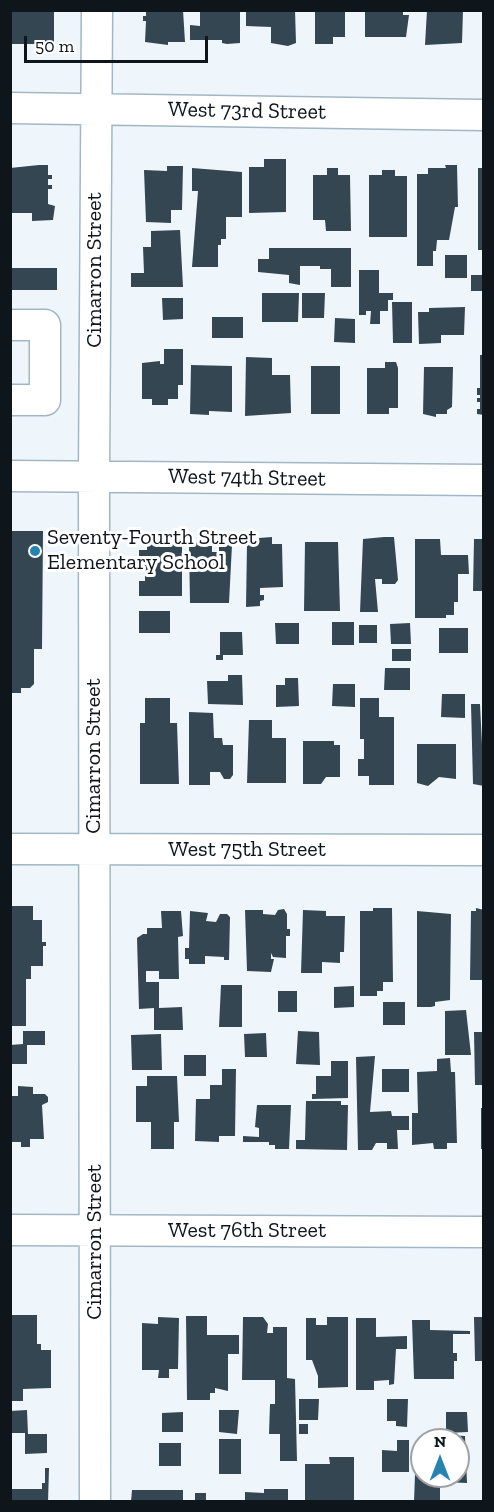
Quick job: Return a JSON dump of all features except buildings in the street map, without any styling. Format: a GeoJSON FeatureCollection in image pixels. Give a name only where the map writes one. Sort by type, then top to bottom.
{"type":"FeatureCollection","features":[{"type":"Feature","properties":{"kind":"street","name":"Cimarron Street"},"geometry":{"type":"LineString","coordinates":[[95,1502],[94,476],[97,10]]}},
{"type":"Feature","properties":{"kind":"street","name":"West 73rd Street"},"geometry":{"type":"LineString","coordinates":[[10,108],[483,115]]}},
{"type":"Feature","properties":{"kind":"street"},"geometry":{"type":"LineString","coordinates":[[10,325],[45,325],[45,400],[10,400]]}},
{"type":"Feature","properties":{"kind":"street","name":"West 74th Street"},"geometry":{"type":"LineString","coordinates":[[10,476],[483,480]]}},
{"type":"Feature","properties":{"kind":"street","name":"West 75th Street"},"geometry":{"type":"LineString","coordinates":[[10,849],[483,850]]}},
{"type":"Feature","properties":{"kind":"street","name":"West 76th Street"},"geometry":{"type":"LineString","coordinates":[[10,1230],[483,1232]]}},
{"type":"Feature","properties":{"kind":"place","name":"Seventy-Fourth Street Elementary School"},"geometry":{"type":"Point","coordinates":[35,551]}}]}
